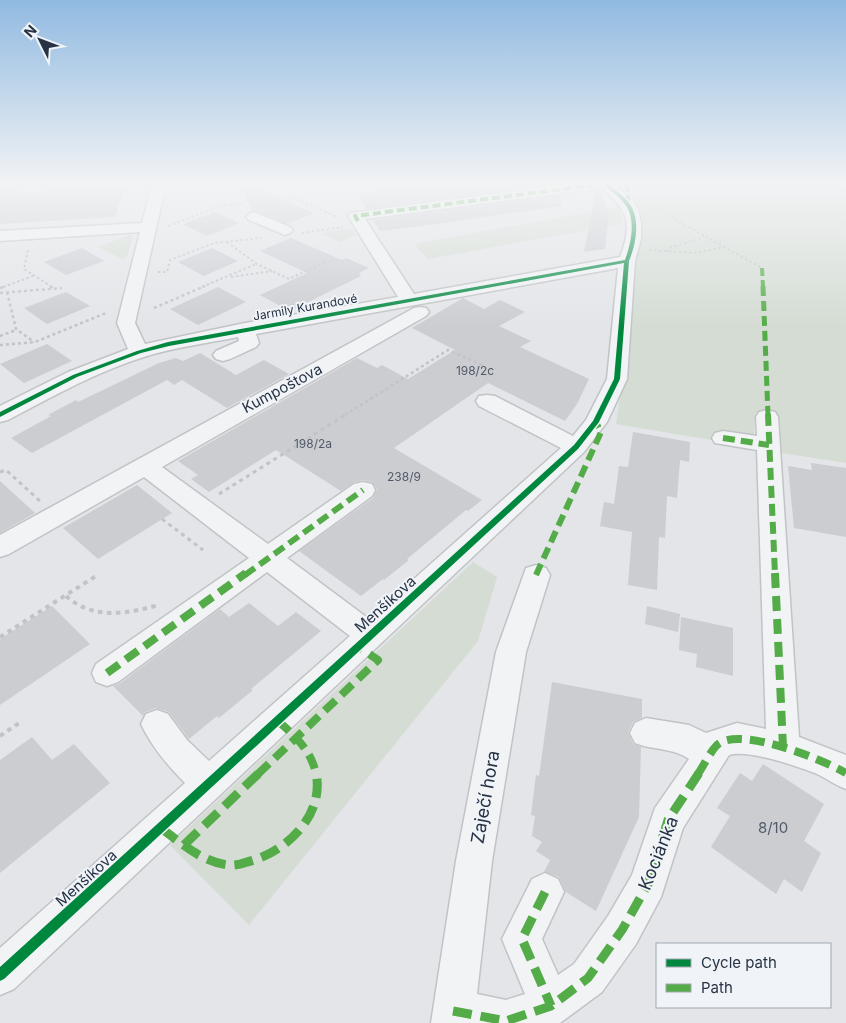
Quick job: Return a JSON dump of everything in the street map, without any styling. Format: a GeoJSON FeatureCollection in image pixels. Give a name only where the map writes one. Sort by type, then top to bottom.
{"type":"FeatureCollection","features":[{"type":"Feature","properties":{"kind":"street"},"geometry":{"type":"LineString","coordinates":[[0,236],[71,232]]}},
{"type":"Feature","properties":{"kind":"street"},"geometry":{"type":"LineString","coordinates":[[139,352],[126,323],[149,232]]}},
{"type":"Feature","properties":{"kind":"street"},"geometry":{"type":"LineString","coordinates":[[358,232],[415,306]]}},
{"type":"Feature","properties":{"kind":"street","name":"Menšíkova"},"geometry":{"type":"LineString","coordinates":[[0,975],[576,447],[596,422],[617,379],[633,232]]}},
{"type":"Feature","properties":{"kind":"street","name":"Jarmily Kurandové"},"geometry":{"type":"LineString","coordinates":[[0,415],[76,376],[139,352],[245,329],[415,306],[629,255]]}},
{"type":"Feature","properties":{"kind":"street","name":"Kumpoštova"},"geometry":{"type":"LineString","coordinates":[[0,547],[261,399],[415,306]]}},
{"type":"Feature","properties":{"kind":"street"},"geometry":{"type":"LineString","coordinates":[[223,355],[249,343],[245,329]]}},
{"type":"Feature","properties":{"kind":"street"},"geometry":{"type":"LineString","coordinates":[[488,402],[576,447]]}},
{"type":"Feature","properties":{"kind":"street"},"geometry":{"type":"LineString","coordinates":[[767,417],[783,747]]}},
{"type":"Feature","properties":{"kind":"street"},"geometry":{"type":"LineString","coordinates":[[723,438],[768,445]]}},
{"type":"Feature","properties":{"kind":"street"},"geometry":{"type":"LineString","coordinates":[[145,466],[371,636]]}},
{"type":"Feature","properties":{"kind":"street"},"geometry":{"type":"LineString","coordinates":[[107,673],[363,490]]}},
{"type":"Feature","properties":{"kind":"street","name":"Zaječí hora"},"geometry":{"type":"LineString","coordinates":[[452,1017],[474,861],[511,652],[536,575]]}},
{"type":"Feature","properties":{"kind":"street"},"geometry":{"type":"LineString","coordinates":[[157,724],[175,751],[209,784]]}},
{"type":"Feature","properties":{"kind":"street"},"geometry":{"type":"LineString","coordinates":[[646,733],[688,740],[711,755]]}},
{"type":"Feature","properties":{"kind":"street","name":"Kociánka"},"geometry":{"type":"LineString","coordinates":[[452,1017],[506,1021],[552,1006],[588,978],[622,930],[648,884],[668,820],[718,744],[737,738],[783,747],[827,762],[846,773]]}},
{"type":"Feature","properties":{"kind":"street"},"geometry":{"type":"LineString","coordinates":[[544,892],[522,939],[552,1006]]}},
{"type":"Feature","properties":{"kind":"path"},"geometry":{"type":"LineString","coordinates":[[290,232],[297,232]]}},
{"type":"Feature","properties":{"kind":"path"},"geometry":{"type":"LineString","coordinates":[[697,232],[762,268]]}},
{"type":"Feature","properties":{"kind":"path"},"geometry":{"type":"LineString","coordinates":[[666,252],[669,248],[705,236]]}},
{"type":"Feature","properties":{"kind":"path"},"geometry":{"type":"LineString","coordinates":[[164,261],[214,242],[270,237]]}},
{"type":"Feature","properties":{"kind":"path"},"geometry":{"type":"LineString","coordinates":[[227,241],[257,264],[290,280],[325,262]]}},
{"type":"Feature","properties":{"kind":"path"},"geometry":{"type":"LineString","coordinates":[[29,244],[24,269],[54,288]]}},
{"type":"Feature","properties":{"kind":"path"},"geometry":{"type":"LineString","coordinates":[[629,255],[666,252],[695,253],[725,247]]}},
{"type":"Feature","properties":{"kind":"path"},"geometry":{"type":"LineString","coordinates":[[157,272],[167,272],[170,260]]}},
{"type":"Feature","properties":{"kind":"path"},"geometry":{"type":"LineString","coordinates":[[154,308],[257,264]]}},
{"type":"Feature","properties":{"kind":"path"},"geometry":{"type":"LineString","coordinates":[[226,277],[272,271]]}},
{"type":"Feature","properties":{"kind":"path"},"geometry":{"type":"LineString","coordinates":[[0,288],[33,275]]}},
{"type":"Feature","properties":{"kind":"path"},"geometry":{"type":"LineString","coordinates":[[0,293],[62,288]]}},
{"type":"Feature","properties":{"kind":"path"},"geometry":{"type":"LineString","coordinates":[[7,292],[16,330],[35,342]]}},
{"type":"Feature","properties":{"kind":"path"},"geometry":{"type":"LineString","coordinates":[[0,345],[35,342],[106,313]]}},
{"type":"Feature","properties":{"kind":"path"},"geometry":{"type":"LineString","coordinates":[[0,336],[16,330]]}},
{"type":"Feature","properties":{"kind":"path"},"geometry":{"type":"LineString","coordinates":[[217,496],[421,365],[448,350],[482,365],[476,369]]}},
{"type":"Feature","properties":{"kind":"path"},"geometry":{"type":"LineString","coordinates":[[0,472],[6,470],[55,515]]}},
{"type":"Feature","properties":{"kind":"path"},"geometry":{"type":"LineString","coordinates":[[162,519],[203,550]]}},
{"type":"Feature","properties":{"kind":"path"},"geometry":{"type":"LineString","coordinates":[[0,637],[96,576]]}},
{"type":"Feature","properties":{"kind":"path"},"geometry":{"type":"LineString","coordinates":[[66,596],[80,607],[114,614],[134,612],[165,602]]}},
{"type":"Feature","properties":{"kind":"path"},"geometry":{"type":"LineString","coordinates":[[0,736],[19,723]]}},
{"type":"Feature","properties":{"kind":"shaded area"},"geometry":{"type":"Polygon","coordinates":[[[327,232],[354,232],[356,235],[340,242],[321,234],[327,232]]]}},
{"type":"Feature","properties":{"kind":"shaded area"},"geometry":{"type":"Polygon","coordinates":[[[482,232],[579,232],[428,259],[414,244],[482,232]]]}},
{"type":"Feature","properties":{"kind":"shaded area"},"geometry":{"type":"Polygon","coordinates":[[[639,232],[846,232],[846,463],[776,452],[775,416],[755,413],[754,436],[718,430],[717,441],[616,424],[630,327],[639,232]]]}},
{"type":"Feature","properties":{"kind":"shaded area"},"geometry":{"type":"Polygon","coordinates":[[[133,235],[127,257],[122,259],[98,247],[133,235]]]}},
{"type":"Feature","properties":{"kind":"shaded area"},"geometry":{"type":"Polygon","coordinates":[[[473,562],[497,577],[478,641],[249,925],[170,845],[473,562]]]}},
{"type":"Feature","properties":{"kind":"building"},"geometry":{"type":"Polygon","coordinates":[[[198,232],[217,232],[207,236],[198,232]]]}},
{"type":"Feature","properties":{"kind":"building"},"geometry":{"type":"Polygon","coordinates":[[[588,232],[607,232],[605,249],[584,252],[588,232]]]}},
{"type":"Feature","properties":{"kind":"building"},"geometry":{"type":"Polygon","coordinates":[[[291,238],[342,260],[346,258],[369,268],[359,273],[361,276],[290,311],[260,295],[307,273],[260,251],[291,238]]]}},
{"type":"Feature","properties":{"kind":"building"},"geometry":{"type":"Polygon","coordinates":[[[82,248],[104,261],[66,275],[44,262],[82,248]]]}},
{"type":"Feature","properties":{"kind":"building"},"geometry":{"type":"Polygon","coordinates":[[[212,248],[238,261],[204,276],[178,262],[212,248]]]}},
{"type":"Feature","properties":{"kind":"building"},"geometry":{"type":"Polygon","coordinates":[[[218,287],[246,302],[198,325],[170,309],[218,287]]]}},
{"type":"Feature","properties":{"kind":"building"},"geometry":{"type":"Polygon","coordinates":[[[66,292],[90,306],[47,324],[24,308],[66,292]]]}},
{"type":"Feature","properties":{"kind":"building"},"geometry":{"type":"Polygon","coordinates":[[[463,298],[484,309],[500,300],[525,312],[499,326],[531,341],[520,347],[589,379],[577,404],[565,421],[488,383],[394,448],[482,500],[468,511],[466,510],[407,559],[409,560],[361,596],[299,551],[373,498],[377,489],[372,482],[363,480],[354,482],[341,491],[276,450],[209,492],[191,479],[198,475],[178,461],[357,358],[377,368],[382,365],[408,379],[455,350],[412,328],[463,298]]]}},
{"type":"Feature","properties":{"kind":"building"},"geometry":{"type":"Polygon","coordinates":[[[47,344],[72,361],[24,383],[0,364],[47,344]]]}},
{"type":"Feature","properties":{"kind":"building"},"geometry":{"type":"Polygon","coordinates":[[[200,353],[236,375],[264,360],[289,374],[227,408],[182,380],[174,385],[167,380],[32,453],[11,438],[76,400],[78,402],[159,363],[176,358],[183,361],[200,353]]]}},
{"type":"Feature","properties":{"kind":"building"},"geometry":{"type":"Polygon","coordinates":[[[633,432],[690,442],[689,462],[680,460],[677,498],[667,496],[665,538],[659,537],[657,590],[628,585],[632,532],[600,526],[604,502],[614,504],[619,466],[628,467],[633,432]]]}},
{"type":"Feature","properties":{"kind":"building"},"geometry":{"type":"Polygon","coordinates":[[[811,463],[846,468],[846,537],[794,528],[788,466],[812,470],[811,463]]]}},
{"type":"Feature","properties":{"kind":"building"},"geometry":{"type":"Polygon","coordinates":[[[0,481],[35,513],[0,533],[0,481]]]}},
{"type":"Feature","properties":{"kind":"building"},"geometry":{"type":"Polygon","coordinates":[[[137,485],[172,513],[98,559],[63,528],[137,485]]]}},
{"type":"Feature","properties":{"kind":"building"},"geometry":{"type":"Polygon","coordinates":[[[249,603],[278,626],[296,612],[321,631],[219,718],[217,716],[189,739],[169,712],[156,708],[145,712],[143,716],[113,686],[119,684],[220,609],[229,617],[249,603]]]}},
{"type":"Feature","properties":{"kind":"building"},"geometry":{"type":"Polygon","coordinates":[[[52,606],[90,644],[0,705],[0,639],[52,606]]]}},
{"type":"Feature","properties":{"kind":"building"},"geometry":{"type":"Polygon","coordinates":[[[647,606],[680,614],[678,632],[645,624],[647,606]]]}},
{"type":"Feature","properties":{"kind":"building"},"geometry":{"type":"Polygon","coordinates":[[[681,617],[733,628],[733,676],[696,667],[697,654],[679,650],[681,617]]]}},
{"type":"Feature","properties":{"kind":"building"},"geometry":{"type":"Polygon","coordinates":[[[552,682],[642,699],[642,718],[633,722],[628,732],[633,744],[641,747],[639,817],[596,911],[566,892],[559,877],[544,872],[550,860],[536,851],[542,842],[532,836],[535,816],[531,815],[536,775],[539,776],[552,682]]]}},
{"type":"Feature","properties":{"kind":"building"},"geometry":{"type":"Polygon","coordinates":[[[32,737],[52,760],[74,744],[110,783],[0,873],[0,760],[32,737]]]}},
{"type":"Feature","properties":{"kind":"building"},"geometry":{"type":"Polygon","coordinates":[[[763,764],[824,804],[804,841],[821,853],[802,892],[784,879],[776,894],[711,847],[730,816],[717,808],[740,773],[752,781],[763,764]]]}},
{"type":"Feature","properties":{"kind":"marked path"},"geometry":{"type":"LineString","coordinates":[[762,268],[783,747]]}},
{"type":"Feature","properties":{"kind":"marked path"},"geometry":{"type":"LineString","coordinates":[[536,575],[601,432],[596,422]]}},
{"type":"Feature","properties":{"kind":"marked path"},"geometry":{"type":"LineString","coordinates":[[723,438],[769,445]]}},
{"type":"Feature","properties":{"kind":"marked path"},"geometry":{"type":"LineString","coordinates":[[107,673],[363,490]]}},
{"type":"Feature","properties":{"kind":"marked path"},"geometry":{"type":"LineString","coordinates":[[184,845],[378,660],[359,647]]}},
{"type":"Feature","properties":{"kind":"marked path"},"geometry":{"type":"LineString","coordinates":[[161,828],[201,856],[230,865],[260,859],[276,851],[290,840],[302,827],[310,812],[316,796],[317,779],[313,761],[306,749],[278,721]]}},
{"type":"Feature","properties":{"kind":"marked path"},"geometry":{"type":"LineString","coordinates":[[453,1011],[506,1021],[551,1006],[588,978],[622,930],[648,884],[668,820],[718,744],[737,738],[783,747],[827,762],[846,773]]}},
{"type":"Feature","properties":{"kind":"marked path"},"geometry":{"type":"LineString","coordinates":[[545,892],[522,939],[551,1006]]}},
{"type":"Feature","properties":{"kind":"cycle path"},"geometry":{"type":"LineString","coordinates":[[0,975],[576,447],[596,422],[617,379],[627,261],[634,232]]}},
{"type":"Feature","properties":{"kind":"cycle path"},"geometry":{"type":"LineString","coordinates":[[0,415],[75,376],[139,352],[168,344],[627,261]]}}]}
